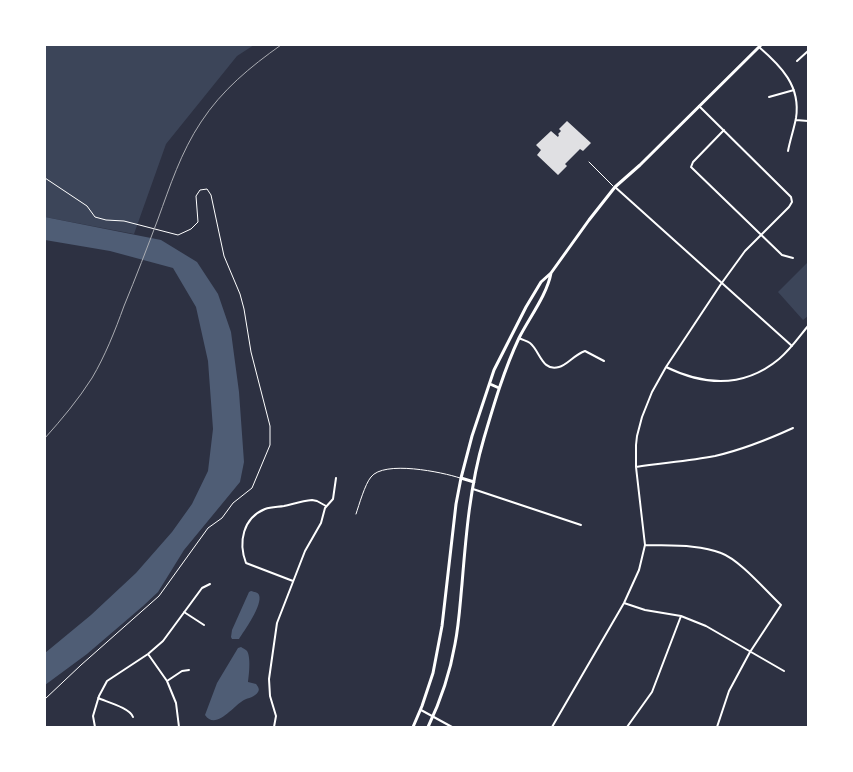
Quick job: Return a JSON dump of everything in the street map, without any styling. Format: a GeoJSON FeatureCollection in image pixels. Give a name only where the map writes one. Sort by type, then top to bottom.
{"type":"FeatureCollection","features":[{"type":"Feature","properties":{"kind":"main road"},"geometry":{"type":"LineString","coordinates":[[413,727],[433,674],[440,640],[456,504],[472,436],[494,370],[526,307],[541,282],[551,273],[593,215],[616,187],[760,46]]}},
{"type":"Feature","properties":{"kind":"main road"},"geometry":{"type":"LineString","coordinates":[[428,727],[448,678],[456,643],[468,520],[474,482],[484,438],[504,374],[519,338],[549,284],[551,273]]}},
{"type":"Feature","properties":{"kind":"main road"},"geometry":{"type":"LineString","coordinates":[[490,384],[499,388]]}},
{"type":"Feature","properties":{"kind":"main road"},"geometry":{"type":"LineString","coordinates":[[461,478],[474,482]]}},
{"type":"Feature","properties":{"kind":"street"},"geometry":{"type":"LineString","coordinates":[[760,46],[787,75],[793,86],[796,120],[788,151]]}},
{"type":"Feature","properties":{"kind":"street"},"geometry":{"type":"LineString","coordinates":[[797,61],[808,51]]}},
{"type":"Feature","properties":{"kind":"street"},"geometry":{"type":"LineString","coordinates":[[769,97],[794,90]]}},
{"type":"Feature","properties":{"kind":"street"},"geometry":{"type":"LineString","coordinates":[[552,727],[624,603],[639,570],[645,545],[636,467],[637,436],[642,417],[652,392],[666,367],[721,284],[745,251],[789,207],[792,202],[791,197],[699,106]]}},
{"type":"Feature","properties":{"kind":"street"},"geometry":{"type":"LineString","coordinates":[[796,120],[808,122]]}},
{"type":"Feature","properties":{"kind":"street"},"geometry":{"type":"LineString","coordinates":[[724,130],[693,162],[691,167],[782,255],[793,258]]}},
{"type":"Feature","properties":{"kind":"street"},"geometry":{"type":"LineString","coordinates":[[616,187],[721,284],[792,346]]}},
{"type":"Feature","properties":{"kind":"street"},"geometry":{"type":"LineString","coordinates":[[666,367],[682,375],[705,380],[728,381],[740,379],[761,371],[781,358],[808,326]]}},
{"type":"Feature","properties":{"kind":"street"},"geometry":{"type":"LineString","coordinates":[[519,338],[530,343],[544,363],[552,368],[562,366],[579,354],[585,352],[604,361]]}},
{"type":"Feature","properties":{"kind":"street"},"geometry":{"type":"LineString","coordinates":[[636,467],[715,456],[780,434],[793,428]]}},
{"type":"Feature","properties":{"kind":"street"},"geometry":{"type":"LineString","coordinates":[[274,727],[276,716],[269,692],[277,623],[305,551],[321,523],[326,506],[330,503],[334,494],[336,478]]}},
{"type":"Feature","properties":{"kind":"street"},"geometry":{"type":"LineString","coordinates":[[473,489],[581,525]]}},
{"type":"Feature","properties":{"kind":"street"},"geometry":{"type":"LineString","coordinates":[[294,581],[246,562],[242,546],[242,538],[246,527],[255,516],[267,509],[312,500],[326,506]]}},
{"type":"Feature","properties":{"kind":"street"},"geometry":{"type":"LineString","coordinates":[[645,545],[705,548],[723,553],[742,567],[781,605],[750,652],[729,691],[717,727]]}},
{"type":"Feature","properties":{"kind":"street"},"geometry":{"type":"LineString","coordinates":[[95,727],[94,716],[98,698],[107,681],[148,654],[163,641],[202,588],[210,584]]}},
{"type":"Feature","properties":{"kind":"street"},"geometry":{"type":"LineString","coordinates":[[624,603],[645,610],[681,616],[706,626],[784,671]]}},
{"type":"Feature","properties":{"kind":"street"},"geometry":{"type":"LineString","coordinates":[[184,612],[204,625]]}},
{"type":"Feature","properties":{"kind":"street"},"geometry":{"type":"LineString","coordinates":[[628,727],[652,692],[681,616]]}},
{"type":"Feature","properties":{"kind":"street"},"geometry":{"type":"LineString","coordinates":[[148,654],[167,681],[176,703],[179,727]]}},
{"type":"Feature","properties":{"kind":"street"},"geometry":{"type":"LineString","coordinates":[[167,681],[182,672],[189,670]]}},
{"type":"Feature","properties":{"kind":"street"},"geometry":{"type":"LineString","coordinates":[[98,698],[127,710],[133,717]]}},
{"type":"Feature","properties":{"kind":"street"},"geometry":{"type":"LineString","coordinates":[[420,710],[452,727]]}},
{"type":"Feature","properties":{"kind":"lane"},"geometry":{"type":"LineString","coordinates":[[589,162],[616,187]]}},
{"type":"Feature","properties":{"kind":"lane"},"geometry":{"type":"LineString","coordinates":[[356,514],[371,476],[377,472],[392,468],[413,468],[461,478]]}},
{"type":"Feature","properties":{"kind":"path"},"geometry":{"type":"LineString","coordinates":[[45,178],[87,206],[96,217],[106,220],[124,221],[178,235],[191,229],[198,222],[196,196],[200,190],[207,189],[211,195],[224,256],[240,294],[244,309],[251,352],[270,426],[270,445],[252,488],[233,503],[222,518],[208,528],[158,596],[81,665],[45,700]]}},
{"type":"Feature","properties":{"kind":"shaded area"},"geometry":{"type":"Polygon","coordinates":[[[45,45],[254,45],[237,56],[166,144],[134,234],[45,217],[45,45]]]}},
{"type":"Feature","properties":{"kind":"shaded area"},"geometry":{"type":"Polygon","coordinates":[[[45,217],[161,240],[197,262],[218,294],[231,332],[239,392],[244,462],[240,482],[184,550],[158,592],[87,654],[45,685],[45,653],[91,615],[136,573],[172,532],[192,504],[208,471],[213,429],[208,361],[196,307],[173,268],[110,251],[45,240],[45,217]]]}},
{"type":"Feature","properties":{"kind":"shaded area"},"geometry":{"type":"Polygon","coordinates":[[[808,262],[808,316],[803,320],[778,292],[808,262]]]}},
{"type":"Feature","properties":{"kind":"shaded area"},"geometry":{"type":"Polygon","coordinates":[[[251,591],[259,595],[256,611],[239,639],[232,639],[232,630],[249,592],[251,591]]]}},
{"type":"Feature","properties":{"kind":"shaded area"},"geometry":{"type":"Polygon","coordinates":[[[241,647],[247,651],[249,657],[248,682],[256,684],[259,691],[257,694],[244,700],[219,719],[209,719],[205,715],[217,683],[238,648],[241,647]]]}},
{"type":"Feature","properties":{"kind":"building"},"geometry":{"type":"Polygon","coordinates":[[[567,121],[591,143],[583,151],[580,149],[565,164],[567,166],[558,175],[537,155],[541,150],[536,145],[551,131],[558,137],[558,134],[561,131],[559,129],[567,121]]]}},
{"type":"Feature","properties":{"kind":"railway"},"geometry":{"type":"LineString","coordinates":[[45,438],[64,416],[92,378],[110,343],[146,252],[176,169],[194,133],[209,110],[227,89],[258,62],[281,45]]}}]}
